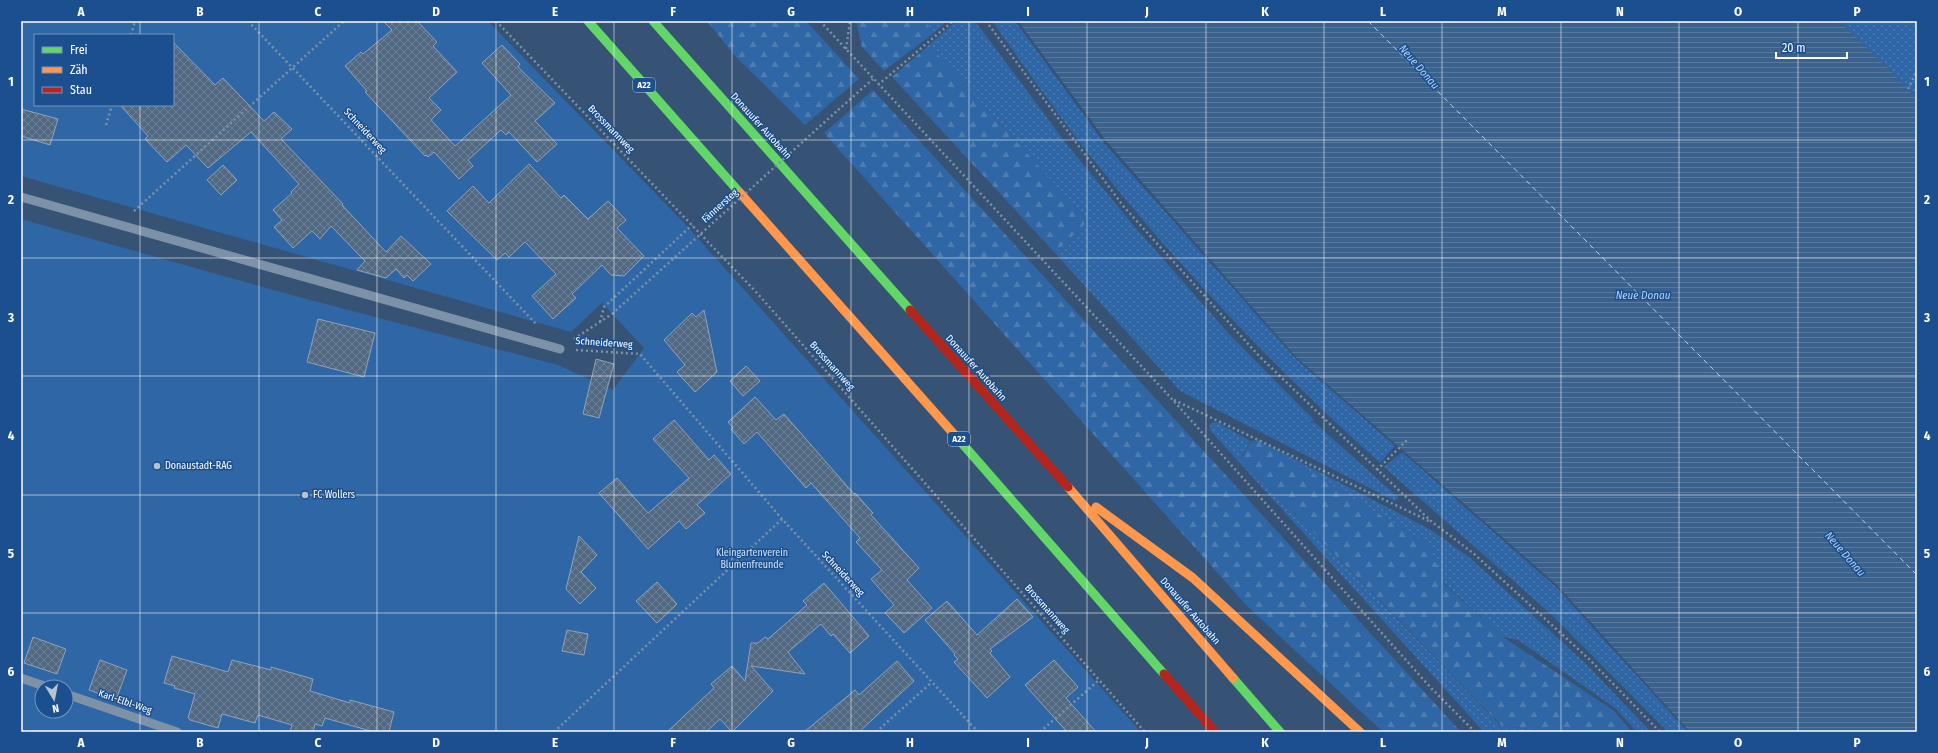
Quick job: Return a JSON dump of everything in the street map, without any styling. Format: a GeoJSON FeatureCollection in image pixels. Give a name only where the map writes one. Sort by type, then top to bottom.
{"type":"FeatureCollection","features":[{"type":"Feature","properties":{"kind":"highway","name":"A22"},"geometry":{"type":"LineString","coordinates":[[588,21],[1028,517],[1214,732]]}},
{"type":"Feature","properties":{"kind":"highway","name":"Donauufer Autobahn"},"geometry":{"type":"LineString","coordinates":[[653,21],[1064,483],[1280,732]]}},
{"type":"Feature","properties":{"kind":"highway"},"geometry":{"type":"LineString","coordinates":[[1064,483],[1193,578],[1360,732]]}},
{"type":"Feature","properties":{"kind":"lane"},"geometry":{"type":"LineString","coordinates":[[21,197],[560,349]]}},
{"type":"Feature","properties":{"kind":"lane"},"geometry":{"type":"LineString","coordinates":[[21,678],[34,682]]}},
{"type":"Feature","properties":{"kind":"lane","name":"Karl-Elbl-Weg"},"geometry":{"type":"LineString","coordinates":[[74,697],[177,732]]}},
{"type":"Feature","properties":{"kind":"path"},"geometry":{"type":"LineString","coordinates":[[131,34],[135,21]]}},
{"type":"Feature","properties":{"kind":"path","name":"Schneiderweg"},"geometry":{"type":"LineString","coordinates":[[248,21],[541,328]]}},
{"type":"Feature","properties":{"kind":"path"},"geometry":{"type":"LineString","coordinates":[[120,224],[344,21]]}},
{"type":"Feature","properties":{"kind":"path","name":"Brossmannweg"},"geometry":{"type":"LineString","coordinates":[[496,21],[762,299],[1145,732]]}},
{"type":"Feature","properties":{"kind":"path"},"geometry":{"type":"LineString","coordinates":[[820,21],[1172,399],[1431,688],[1475,732]]}},
{"type":"Feature","properties":{"kind":"path"},"geometry":{"type":"LineString","coordinates":[[846,50],[850,21]]}},
{"type":"Feature","properties":{"kind":"path"},"geometry":{"type":"LineString","coordinates":[[878,85],[953,21]]}},
{"type":"Feature","properties":{"kind":"path"},"geometry":{"type":"LineString","coordinates":[[986,21],[1124,207],[1260,357],[1432,522],[1473,553],[1540,613],[1589,659],[1660,732]]}},
{"type":"Feature","properties":{"kind":"path"},"geometry":{"type":"LineString","coordinates":[[1908,89],[1917,71]]}},
{"type":"Feature","properties":{"kind":"path","name":"Fännersteg"},"geometry":{"type":"LineString","coordinates":[[560,349],[612,314],[873,79]]}},
{"type":"Feature","properties":{"kind":"path"},"geometry":{"type":"LineString","coordinates":[[106,125],[112,106]]}},
{"type":"Feature","properties":{"kind":"path"},"geometry":{"type":"LineString","coordinates":[[600,322],[604,308],[692,225]]}},
{"type":"Feature","properties":{"kind":"path","name":"Schneiderweg"},"geometry":{"type":"LineString","coordinates":[[560,349],[640,354],[782,519],[978,732]]}},
{"type":"Feature","properties":{"kind":"path"},"geometry":{"type":"LineString","coordinates":[[1172,399],[1432,522]]}},
{"type":"Feature","properties":{"kind":"path"},"geometry":{"type":"LineString","coordinates":[[1377,470],[1408,439]]}},
{"type":"Feature","properties":{"kind":"path"},"geometry":{"type":"LineString","coordinates":[[554,732],[782,519]]}},
{"type":"Feature","properties":{"kind":"path"},"geometry":{"type":"LineString","coordinates":[[1040,732],[1099,680]]}},
{"type":"Feature","properties":{"kind":"path"},"geometry":{"type":"LineString","coordinates":[[876,732],[932,682]]}},
{"type":"Feature","properties":{"kind":"green space","name":"Kleingartenverein Blumenfreunde"},"geometry":{"type":"Polygon","coordinates":[[[21,21],[488,21],[686,225],[1141,732],[21,732],[21,219],[284,293],[558,365],[613,390],[644,348],[602,303],[571,332],[21,176],[21,21]]]}},
{"type":"Feature","properties":{"kind":"green space"},"geometry":{"type":"Polygon","coordinates":[[[707,21],[806,21],[859,79],[805,125],[734,55],[707,21]]]}},
{"type":"Feature","properties":{"kind":"green space"},"geometry":{"type":"Polygon","coordinates":[[[856,21],[925,21],[934,33],[884,71],[862,47],[856,21]]]}},
{"type":"Feature","properties":{"kind":"green space"},"geometry":{"type":"Polygon","coordinates":[[[925,21],[947,21],[934,33],[925,21]]]}},
{"type":"Feature","properties":{"kind":"green space"},"geometry":{"type":"Polygon","coordinates":[[[956,21],[975,21],[1068,146],[1134,226],[1229,334],[1314,420],[1308,423],[1314,422],[1399,498],[1395,501],[1180,391],[1055,253],[1088,221],[929,45],[956,21]]]}},
{"type":"Feature","properties":{"kind":"green space"},"geometry":{"type":"Polygon","coordinates":[[[992,21],[1015,21],[1105,144],[1295,358],[1395,446],[1380,463],[1342,429],[1269,357],[1165,245],[1085,149],[1044,95],[992,21]]]}},
{"type":"Feature","properties":{"kind":"green space"},"geometry":{"type":"Polygon","coordinates":[[[1839,21],[1917,21],[1917,99],[1889,69],[1839,21]]]}},
{"type":"Feature","properties":{"kind":"green space"},"geometry":{"type":"Polygon","coordinates":[[[929,45],[1088,221],[1055,253],[892,77],[929,45]]]}},
{"type":"Feature","properties":{"kind":"green space"},"geometry":{"type":"Polygon","coordinates":[[[873,90],[1461,732],[1383,732],[1247,606],[824,133],[873,90]]]}},
{"type":"Feature","properties":{"kind":"green space"},"geometry":{"type":"Polygon","coordinates":[[[1217,422],[1250,441],[1241,458],[1501,726],[1557,732],[1484,732],[1209,429],[1211,423],[1217,422]]]}},
{"type":"Feature","properties":{"kind":"green space"},"geometry":{"type":"Polygon","coordinates":[[[1258,440],[1431,530],[1469,557],[1585,663],[1651,732],[1637,732],[1615,708],[1518,640],[1503,637],[1443,582],[1427,544],[1258,440]]]}},
{"type":"Feature","properties":{"kind":"green space"},"geometry":{"type":"Polygon","coordinates":[[[1258,440],[1429,545],[1444,584],[1503,637],[1613,710],[1632,732],[1557,732],[1502,726],[1241,458],[1251,441],[1258,440]]]}},
{"type":"Feature","properties":{"kind":"green space"},"geometry":{"type":"Polygon","coordinates":[[[1402,452],[1555,586],[1688,732],[1668,732],[1552,615],[1384,467],[1402,452]]]}},
{"type":"Feature","properties":{"kind":"water","name":"Neue Donau"},"geometry":{"type":"Polygon","coordinates":[[[1018,21],[1839,21],[1889,69],[1917,99],[1917,732],[1690,732],[1557,585],[1296,357],[1107,142],[1018,21]]]}},
{"type":"Feature","properties":{"kind":"building"},"geometry":{"type":"Polygon","coordinates":[[[383,21],[417,21],[437,42],[433,46],[457,72],[429,98],[441,110],[431,120],[455,146],[511,95],[482,63],[502,45],[520,64],[518,67],[555,103],[535,121],[557,144],[537,162],[509,132],[506,135],[501,130],[468,160],[473,166],[459,179],[434,152],[428,157],[426,155],[425,156],[365,92],[367,91],[345,66],[361,52],[363,54],[392,30],[383,21]]]}},
{"type":"Feature","properties":{"kind":"building"},"geometry":{"type":"Polygon","coordinates":[[[174,43],[215,85],[223,78],[264,121],[274,112],[292,129],[281,139],[386,252],[401,236],[431,264],[413,281],[407,275],[404,278],[396,269],[386,278],[357,270],[365,261],[331,226],[320,239],[312,231],[293,248],[274,227],[282,220],[273,210],[292,193],[291,192],[299,184],[251,132],[208,168],[186,145],[167,162],[145,139],[148,136],[121,106],[174,106],[174,43]]]}},
{"type":"Feature","properties":{"kind":"building"},"geometry":{"type":"Polygon","coordinates":[[[21,109],[58,119],[50,145],[21,136],[21,109]]]}},
{"type":"Feature","properties":{"kind":"building"},"geometry":{"type":"Polygon","coordinates":[[[529,164],[561,198],[564,195],[588,219],[608,201],[626,220],[617,228],[644,256],[624,276],[611,275],[602,265],[572,294],[576,298],[553,319],[532,296],[556,274],[525,242],[509,257],[505,253],[497,260],[447,211],[473,186],[489,203],[529,164]]]}},
{"type":"Feature","properties":{"kind":"building"},"geometry":{"type":"Polygon","coordinates":[[[223,165],[237,180],[221,195],[207,180],[223,165]]]}},
{"type":"Feature","properties":{"kind":"building"},"geometry":{"type":"Polygon","coordinates":[[[704,310],[717,372],[695,392],[677,372],[685,365],[664,340],[692,313],[696,317],[704,310]]]}},
{"type":"Feature","properties":{"kind":"building"},"geometry":{"type":"Polygon","coordinates":[[[318,319],[375,333],[364,377],[307,362],[318,319]]]}},
{"type":"Feature","properties":{"kind":"building"},"geometry":{"type":"Polygon","coordinates":[[[596,359],[614,364],[599,418],[583,414],[596,359]]]}},
{"type":"Feature","properties":{"kind":"building"},"geometry":{"type":"Polygon","coordinates":[[[746,366],[760,381],[743,396],[730,381],[746,366]]]}},
{"type":"Feature","properties":{"kind":"building"},"geometry":{"type":"Polygon","coordinates":[[[755,397],[776,420],[784,414],[854,494],[855,493],[873,513],[871,515],[919,568],[907,580],[932,608],[904,633],[885,613],[894,605],[871,579],[882,570],[856,542],[860,538],[811,483],[806,488],[757,432],[744,444],[731,429],[733,428],[728,422],[755,397]]]}},
{"type":"Feature","properties":{"kind":"building"},"geometry":{"type":"Polygon","coordinates":[[[674,420],[709,460],[714,455],[731,474],[697,505],[705,513],[686,529],[679,521],[648,549],[599,493],[617,478],[648,513],[689,478],[653,439],[674,420]]]}},
{"type":"Feature","properties":{"kind":"building"},"geometry":{"type":"Polygon","coordinates":[[[579,536],[597,555],[581,572],[596,588],[580,604],[566,589],[579,536]]]}},
{"type":"Feature","properties":{"kind":"building"},"geometry":{"type":"Polygon","coordinates":[[[657,582],[677,604],[657,623],[636,601],[657,582]]]}},
{"type":"Feature","properties":{"kind":"building"},"geometry":{"type":"Polygon","coordinates":[[[824,583],[869,636],[850,653],[833,634],[831,636],[821,624],[788,652],[805,674],[751,666],[773,691],[732,732],[720,719],[706,732],[667,732],[714,688],[711,684],[732,666],[745,681],[751,643],[758,643],[765,637],[768,639],[807,605],[803,601],[824,583]]]}},
{"type":"Feature","properties":{"kind":"building"},"geometry":{"type":"Polygon","coordinates":[[[1017,599],[1033,617],[990,649],[992,651],[990,653],[1010,677],[987,698],[954,662],[958,659],[954,655],[955,654],[925,620],[947,601],[977,635],[1017,599]]]}},
{"type":"Feature","properties":{"kind":"building"},"geometry":{"type":"Polygon","coordinates":[[[567,630],[588,634],[584,655],[562,651],[567,630]]]}},
{"type":"Feature","properties":{"kind":"building"},"geometry":{"type":"Polygon","coordinates":[[[33,637],[66,649],[57,674],[24,663],[33,637]]]}},
{"type":"Feature","properties":{"kind":"building"},"geometry":{"type":"Polygon","coordinates":[[[172,656],[228,672],[232,660],[271,670],[271,667],[313,679],[310,691],[350,703],[350,700],[394,712],[389,732],[374,732],[325,718],[322,726],[315,724],[313,732],[290,732],[292,725],[258,715],[255,723],[222,714],[218,728],[190,720],[188,718],[195,694],[174,688],[175,686],[164,683],[172,656]]]}},
{"type":"Feature","properties":{"kind":"building"},"geometry":{"type":"Polygon","coordinates":[[[100,660],[127,670],[116,700],[89,690],[100,660]]]}},
{"type":"Feature","properties":{"kind":"building"},"geometry":{"type":"Polygon","coordinates":[[[1054,660],[1078,687],[1066,698],[1096,732],[1067,732],[1025,685],[1054,660]]]}},
{"type":"Feature","properties":{"kind":"building"},"geometry":{"type":"Polygon","coordinates":[[[897,661],[914,681],[859,732],[804,732],[855,690],[859,695],[897,661]]]}},
{"type":"Feature","properties":{"kind":"ferry route"},"geometry":{"type":"LineString","coordinates":[[1368,21],[1917,575]]}},
{"type":"Feature","properties":{"kind":"traffic: fast"},"geometry":{"type":"LineString","coordinates":[[588,21],[740,193]]}},
{"type":"Feature","properties":{"kind":"traffic: fast"},"geometry":{"type":"LineString","coordinates":[[653,21],[910,310]]}},
{"type":"Feature","properties":{"kind":"traffic: fast"},"geometry":{"type":"LineString","coordinates":[[960,441],[1164,674]]}},
{"type":"Feature","properties":{"kind":"traffic: fast"},"geometry":{"type":"LineString","coordinates":[[1233,678],[1280,732]]}},
{"type":"Feature","properties":{"kind":"traffic: slow"},"geometry":{"type":"LineString","coordinates":[[740,193],[960,441]]}},
{"type":"Feature","properties":{"kind":"traffic: slow"},"geometry":{"type":"LineString","coordinates":[[1068,487],[1233,678]]}},
{"type":"Feature","properties":{"kind":"traffic: slow"},"geometry":{"type":"LineString","coordinates":[[1096,507],[1193,578],[1360,732]]}},
{"type":"Feature","properties":{"kind":"traffic: jam"},"geometry":{"type":"LineString","coordinates":[[910,310],[1068,487]]}},
{"type":"Feature","properties":{"kind":"traffic: jam"},"geometry":{"type":"LineString","coordinates":[[1164,674],[1215,732]]}},
{"type":"Feature","properties":{"kind":"place","name":"Donaustadt-RAG"},"geometry":{"type":"Point","coordinates":[157,466]}},
{"type":"Feature","properties":{"kind":"place","name":"FC Wollers"},"geometry":{"type":"Point","coordinates":[305,495]}}]}
